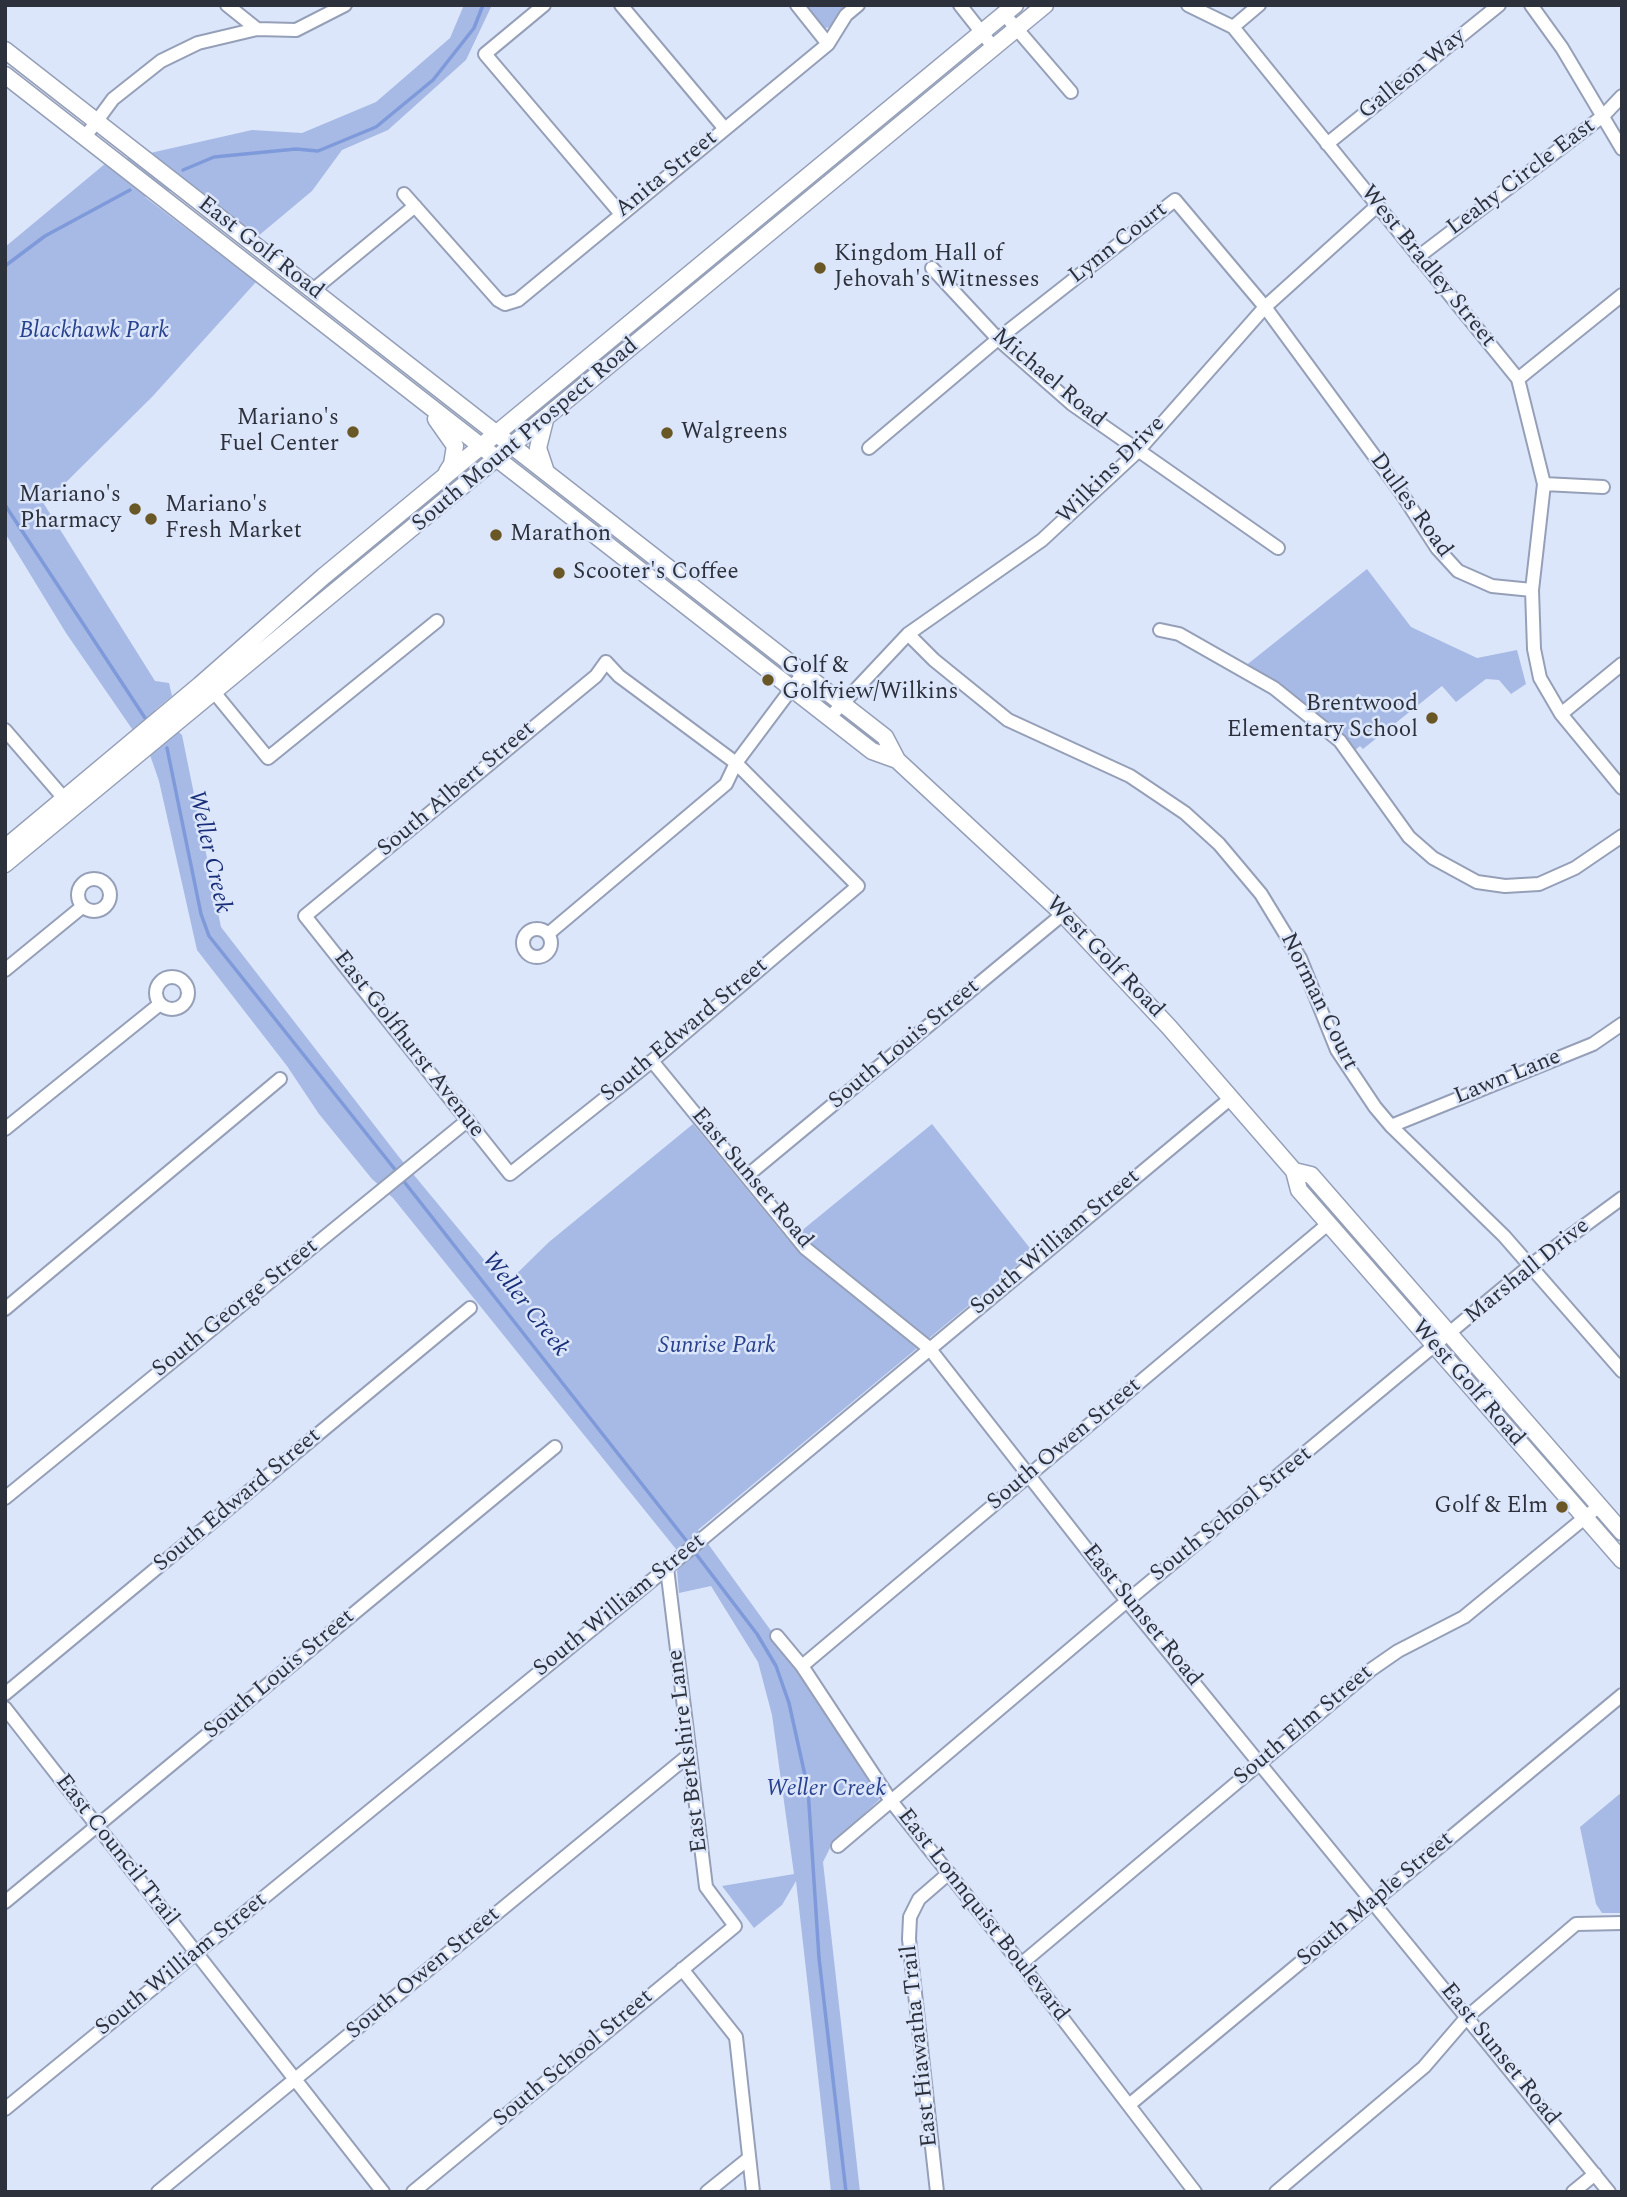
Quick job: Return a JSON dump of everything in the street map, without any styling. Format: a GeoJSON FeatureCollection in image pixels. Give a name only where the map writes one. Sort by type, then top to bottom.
{"type":"FeatureCollection","features":[{"type":"Feature","properties":{"kind":"main road","name":"South Mount Prospect Road"},"geometry":{"type":"LineString","coordinates":[[5,864],[69,804],[210,686],[515,446],[1045,5]]}},
{"type":"Feature","properties":{"kind":"main road","name":"South Mount Prospect Road"},"geometry":{"type":"LineString","coordinates":[[210,686],[443,478],[1009,10]]}},
{"type":"Feature","properties":{"kind":"main road","name":"East Golf Road"},"geometry":{"type":"LineString","coordinates":[[5,50],[515,446]]}},
{"type":"Feature","properties":{"kind":"main road","name":"East Golf Road"},"geometry":{"type":"LineString","coordinates":[[8,82],[85,137],[499,459]]}},
{"type":"Feature","properties":{"kind":"main road"},"geometry":{"type":"LineString","coordinates":[[476,416],[500,417],[569,375]]}},
{"type":"Feature","properties":{"kind":"main road"},"geometry":{"type":"LineString","coordinates":[[417,395],[453,439],[455,454],[443,478]]}},
{"type":"Feature","properties":{"kind":"main road"},"geometry":{"type":"LineString","coordinates":[[546,420],[538,449],[547,471]]}},
{"type":"Feature","properties":{"kind":"main road","name":"West Golf Road"},"geometry":{"type":"LineString","coordinates":[[515,446],[885,737],[898,760],[1063,914],[1231,1098],[1294,1171],[1299,1191],[1622,1560]]}},
{"type":"Feature","properties":{"kind":"main road","name":"West Golf Road"},"geometry":{"type":"LineString","coordinates":[[499,459],[872,751],[898,760]]}},
{"type":"Feature","properties":{"kind":"main road","name":"South Mount Prospect Road"},"geometry":{"type":"LineString","coordinates":[[5,848],[69,804]]}},
{"type":"Feature","properties":{"kind":"main road","name":"West Golf Road"},"geometry":{"type":"LineString","coordinates":[[1294,1171],[1311,1175],[1622,1532]]}},
{"type":"Feature","properties":{"kind":"street"},"geometry":{"type":"LineString","coordinates":[[228,5],[257,29]]}},
{"type":"Feature","properties":{"kind":"street"},"geometry":{"type":"LineString","coordinates":[[85,137],[113,99],[161,61],[198,43],[257,29],[296,30],[345,5]]}},
{"type":"Feature","properties":{"kind":"street"},"geometry":{"type":"LineString","coordinates":[[544,5],[485,54],[621,214]]}},
{"type":"Feature","properties":{"kind":"street"},"geometry":{"type":"LineString","coordinates":[[621,5],[724,129]]}},
{"type":"Feature","properties":{"kind":"street"},"geometry":{"type":"LineString","coordinates":[[797,5],[828,44]]}},
{"type":"Feature","properties":{"kind":"street","name":"Anita Street"},"geometry":{"type":"LineString","coordinates":[[415,206],[498,300],[505,304],[518,300],[828,44],[846,15],[858,5]]}},
{"type":"Feature","properties":{"kind":"street"},"geometry":{"type":"LineString","coordinates":[[960,5],[994,48]]}},
{"type":"Feature","properties":{"kind":"street","name":"West Bradley Street"},"geometry":{"type":"LineString","coordinates":[[1188,5],[1233,27],[1518,379],[1544,484],[1532,590]]}},
{"type":"Feature","properties":{"kind":"street"},"geometry":{"type":"LineString","coordinates":[[1233,27],[1259,5]]}},
{"type":"Feature","properties":{"kind":"street","name":"Galleon Way"},"geometry":{"type":"LineString","coordinates":[[1327,144],[1499,5]]}},
{"type":"Feature","properties":{"kind":"street"},"geometry":{"type":"LineString","coordinates":[[1531,5],[1562,48],[1622,149]]}},
{"type":"Feature","properties":{"kind":"street"},"geometry":{"type":"LineString","coordinates":[[1009,10],[1016,29],[1071,92]]}},
{"type":"Feature","properties":{"kind":"street"},"geometry":{"type":"LineString","coordinates":[[8,82],[24,65]]}},
{"type":"Feature","properties":{"kind":"street","name":"Leahy Circle East"},"geometry":{"type":"LineString","coordinates":[[1418,257],[1603,116],[1622,96]]}},
{"type":"Feature","properties":{"kind":"street"},"geometry":{"type":"LineString","coordinates":[[313,290],[415,206],[404,194]]}},
{"type":"Feature","properties":{"kind":"street","name":"Dulles Road"},"geometry":{"type":"LineString","coordinates":[[1175,200],[1265,307],[1400,491],[1437,548],[1458,571],[1492,586],[1532,590]]}},
{"type":"Feature","properties":{"kind":"street","name":"Lynn Court"},"geometry":{"type":"LineString","coordinates":[[869,448],[998,339],[1175,200]]}},
{"type":"Feature","properties":{"kind":"street","name":"Wilkins Drive"},"geometry":{"type":"LineString","coordinates":[[830,717],[908,634],[1042,540],[1137,452],[1265,307],[1377,206]]}},
{"type":"Feature","properties":{"kind":"street","name":"Michael Road"},"geometry":{"type":"LineString","coordinates":[[932,268],[998,339],[1072,404],[1137,452],[1278,548]]}},
{"type":"Feature","properties":{"kind":"street"},"geometry":{"type":"LineString","coordinates":[[1518,379],[1622,295]]}},
{"type":"Feature","properties":{"kind":"street"},"geometry":{"type":"LineString","coordinates":[[1544,484],[1602,487]]}},
{"type":"Feature","properties":{"kind":"street"},"geometry":{"type":"LineString","coordinates":[[1532,590],[1534,649],[1540,678],[1561,714],[1622,788]]}},
{"type":"Feature","properties":{"kind":"street"},"geometry":{"type":"LineString","coordinates":[[210,686],[268,758],[438,621]]}},
{"type":"Feature","properties":{"kind":"street"},"geometry":{"type":"LineString","coordinates":[[1160,630],[1179,634],[1274,688],[1340,741],[1409,837],[1433,858],[1477,883],[1506,887],[1539,884],[1575,868],[1622,835]]}},
{"type":"Feature","properties":{"kind":"street","name":"Norman Court"},"geometry":{"type":"LineString","coordinates":[[908,634],[934,660],[1008,720],[1130,776],[1185,813],[1219,844],[1261,894],[1300,958],[1337,1050],[1391,1126],[1531,1265],[1622,1371]]}},
{"type":"Feature","properties":{"kind":"street","name":"South Albert Street"},"geometry":{"type":"LineString","coordinates":[[305,916],[596,676],[606,662],[619,676],[736,763]]}},
{"type":"Feature","properties":{"kind":"street"},"geometry":{"type":"LineString","coordinates":[[1561,714],[1622,664]]}},
{"type":"Feature","properties":{"kind":"street"},"geometry":{"type":"LineString","coordinates":[[548,934],[726,784],[736,763],[804,672]]}},
{"type":"Feature","properties":{"kind":"street"},"geometry":{"type":"LineString","coordinates":[[5,730],[69,804]]}},
{"type":"Feature","properties":{"kind":"street","name":"South Edward Street"},"geometry":{"type":"LineString","coordinates":[[510,1174],[652,1061],[858,886],[736,763]]}},
{"type":"Feature","properties":{"kind":"street"},"geometry":{"type":"LineString","coordinates":[[5,970],[82,906]]}},
{"type":"Feature","properties":{"kind":"street","name":"South Louis Street"},"geometry":{"type":"LineString","coordinates":[[748,1175],[1063,914]]}},
{"type":"Feature","properties":{"kind":"street","name":"East Golfhurst Avenue"},"geometry":{"type":"LineString","coordinates":[[305,916],[510,1174]]}},
{"type":"Feature","properties":{"kind":"street"},"geometry":{"type":"LineString","coordinates":[[5,1129],[160,1004]]}},
{"type":"Feature","properties":{"kind":"street","name":"Lawn Lane"},"geometry":{"type":"LineString","coordinates":[[1391,1126],[1593,1044],[1622,1024]]}},
{"type":"Feature","properties":{"kind":"street","name":"East Sunset Road"},"geometry":{"type":"LineString","coordinates":[[652,1061],[748,1175],[805,1248],[929,1348],[1127,1601],[1609,2192]]}},
{"type":"Feature","properties":{"kind":"street"},"geometry":{"type":"LineString","coordinates":[[5,1309],[280,1079]]}},
{"type":"Feature","properties":{"kind":"street","name":"South William Street"},"geometry":{"type":"LineString","coordinates":[[5,2109],[705,1537],[1231,1098]]}},
{"type":"Feature","properties":{"kind":"street","name":"South George Street"},"geometry":{"type":"LineString","coordinates":[[5,1498],[468,1121]]}},
{"type":"Feature","properties":{"kind":"street","name":"Marshall Drive"},"geometry":{"type":"LineString","coordinates":[[1436,1348],[1531,1265],[1622,1198]]}},
{"type":"Feature","properties":{"kind":"street","name":"South Owen Street"},"geometry":{"type":"LineString","coordinates":[[802,1666],[1328,1224]]}},
{"type":"Feature","properties":{"kind":"street","name":"South Edward Street"},"geometry":{"type":"LineString","coordinates":[[5,1694],[470,1308]]}},
{"type":"Feature","properties":{"kind":"street","name":"South School Street"},"geometry":{"type":"LineString","coordinates":[[838,1846],[1127,1601],[1436,1348]]}},
{"type":"Feature","properties":{"kind":"street","name":"South Louis Street"},"geometry":{"type":"LineString","coordinates":[[5,1902],[555,1447]]}},
{"type":"Feature","properties":{"kind":"street","name":"South Elm Street"},"geometry":{"type":"LineString","coordinates":[[1021,1964],[1371,1669],[1398,1651],[1464,1617],[1599,1506]]}},
{"type":"Feature","properties":{"kind":"street","name":"East Berkshire Lane"},"geometry":{"type":"LineString","coordinates":[[667,1568],[706,1886],[735,1926]]}},
{"type":"Feature","properties":{"kind":"street","name":"East Lonnquist Boulevard"},"geometry":{"type":"LineString","coordinates":[[777,1636],[802,1666],[891,1801],[1021,1964],[1195,2192]]}},
{"type":"Feature","properties":{"kind":"street","name":"South Maple Street"},"geometry":{"type":"LineString","coordinates":[[1129,2105],[1622,1695]]}},
{"type":"Feature","properties":{"kind":"street","name":"East Council Trail"},"geometry":{"type":"LineString","coordinates":[[5,1708],[383,2192]]}},
{"type":"Feature","properties":{"kind":"street","name":"South Owen Street"},"geometry":{"type":"LineString","coordinates":[[158,2192],[690,1755]]}},
{"type":"Feature","properties":{"kind":"street","name":"East Hiawatha Trail"},"geometry":{"type":"LineString","coordinates":[[937,2192],[909,1939],[910,1917],[919,1899],[949,1873]]}},
{"type":"Feature","properties":{"kind":"street"},"geometry":{"type":"LineString","coordinates":[[1276,2192],[1424,2067],[1467,2017],[1576,1924],[1622,1923]]}},
{"type":"Feature","properties":{"kind":"street","name":"South School Street"},"geometry":{"type":"LineString","coordinates":[[413,2192],[735,1926]]}},
{"type":"Feature","properties":{"kind":"street"},"geometry":{"type":"LineString","coordinates":[[682,1969],[736,2037],[747,2159],[753,2192]]}},
{"type":"Feature","properties":{"kind":"street"},"geometry":{"type":"LineString","coordinates":[[708,2192],[747,2159]]}},
{"type":"Feature","properties":{"kind":"street"},"geometry":{"type":"LineString","coordinates":[[1573,2192],[1595,2174]]}},
{"type":"Feature","properties":{"kind":"green space"},"geometry":{"type":"Polygon","coordinates":[[[464,5],[492,5],[466,60],[388,130],[342,150],[312,191],[257,237],[190,186],[145,197],[256,282],[152,397],[44,504],[155,681],[169,683],[172,696],[155,710],[182,735],[221,927],[399,1157],[505,1285],[549,1242],[693,1124],[789,1241],[932,1124],[1033,1252],[698,1530],[777,1639],[880,1799],[832,1844],[823,1862],[860,2192],[831,2192],[796,1881],[782,1905],[754,1928],[722,1886],[794,1874],[772,1715],[758,1662],[711,1586],[679,1593],[677,1571],[684,1559],[393,1198],[372,1179],[319,1114],[287,1066],[197,950],[159,781],[150,755],[66,633],[5,533],[5,247],[106,163],[252,130],[302,133],[376,102],[450,38],[464,5]]]}},
{"type":"Feature","properties":{"kind":"green space"},"geometry":{"type":"Polygon","coordinates":[[[803,5],[848,5],[832,27],[825,28],[803,5]]]}},
{"type":"Feature","properties":{"kind":"green space"},"geometry":{"type":"Polygon","coordinates":[[[1367,569],[1411,627],[1477,658],[1517,650],[1526,684],[1511,694],[1499,680],[1486,679],[1456,702],[1442,686],[1363,749],[1360,746],[1354,751],[1244,667],[1367,569]]]}},
{"type":"Feature","properties":{"kind":"green space"},"geometry":{"type":"Polygon","coordinates":[[[1622,1792],[1622,1913],[1602,1913],[1596,1904],[1580,1827],[1622,1792]]]}},
{"type":"Feature","properties":{"kind":"waterway","name":"Weller Creek"},"geometry":{"type":"LineString","coordinates":[[183,170],[214,157],[296,149],[318,151],[376,127],[433,80],[474,28],[483,5]]}},
{"type":"Feature","properties":{"kind":"waterway","name":"Weller Creek"},"geometry":{"type":"LineString","coordinates":[[5,266],[45,236],[130,190]]}},
{"type":"Feature","properties":{"kind":"waterway","name":"Weller Creek"},"geometry":{"type":"LineString","coordinates":[[5,505],[149,724]]}},
{"type":"Feature","properties":{"kind":"waterway","name":"Weller Creek"},"geometry":{"type":"LineString","coordinates":[[167,748],[201,914],[209,936],[397,1172]]}},
{"type":"Feature","properties":{"kind":"waterway","name":"Weller Creek"},"geometry":{"type":"LineString","coordinates":[[402,1179],[689,1544]]}},
{"type":"Feature","properties":{"kind":"waterway","name":"Weller Creek"},"geometry":{"type":"LineString","coordinates":[[693,1550],[757,1634],[776,1666],[789,1703],[808,1789],[819,1958],[846,2192]]}},
{"type":"Feature","properties":{"kind":"place","name":"Kingdom Hall of Jehovah's Witnesses"},"geometry":{"type":"Point","coordinates":[820,268]}},
{"type":"Feature","properties":{"kind":"place","name":"Mariano's Fuel Center"},"geometry":{"type":"Point","coordinates":[353,432]}},
{"type":"Feature","properties":{"kind":"place","name":"Walgreens"},"geometry":{"type":"Point","coordinates":[667,433]}},
{"type":"Feature","properties":{"kind":"place","name":"Mariano's Pharmacy"},"geometry":{"type":"Point","coordinates":[135,509]}},
{"type":"Feature","properties":{"kind":"place","name":"Mariano's Fresh Market"},"geometry":{"type":"Point","coordinates":[151,519]}},
{"type":"Feature","properties":{"kind":"place","name":"Marathon"},"geometry":{"type":"Point","coordinates":[496,535]}},
{"type":"Feature","properties":{"kind":"place","name":"Scooter's Coffee"},"geometry":{"type":"Point","coordinates":[559,573]}},
{"type":"Feature","properties":{"kind":"place","name":"Golf & Golfview/Wilkins"},"geometry":{"type":"Point","coordinates":[768,680]}},
{"type":"Feature","properties":{"kind":"place","name":"Brentwood Elementary School"},"geometry":{"type":"Point","coordinates":[1432,718]}},
{"type":"Feature","properties":{"kind":"place","name":"Golf & Elm"},"geometry":{"type":"Point","coordinates":[1562,1507]}},
{"type":"Feature","properties":{"kind":"park label","name":"Blackhawk Park"},"geometry":{"type":"Point","coordinates":[94,332]}},
{"type":"Feature","properties":{"kind":"park label","name":"Sunrise Park"},"geometry":{"type":"Point","coordinates":[717,1347]}}]}
